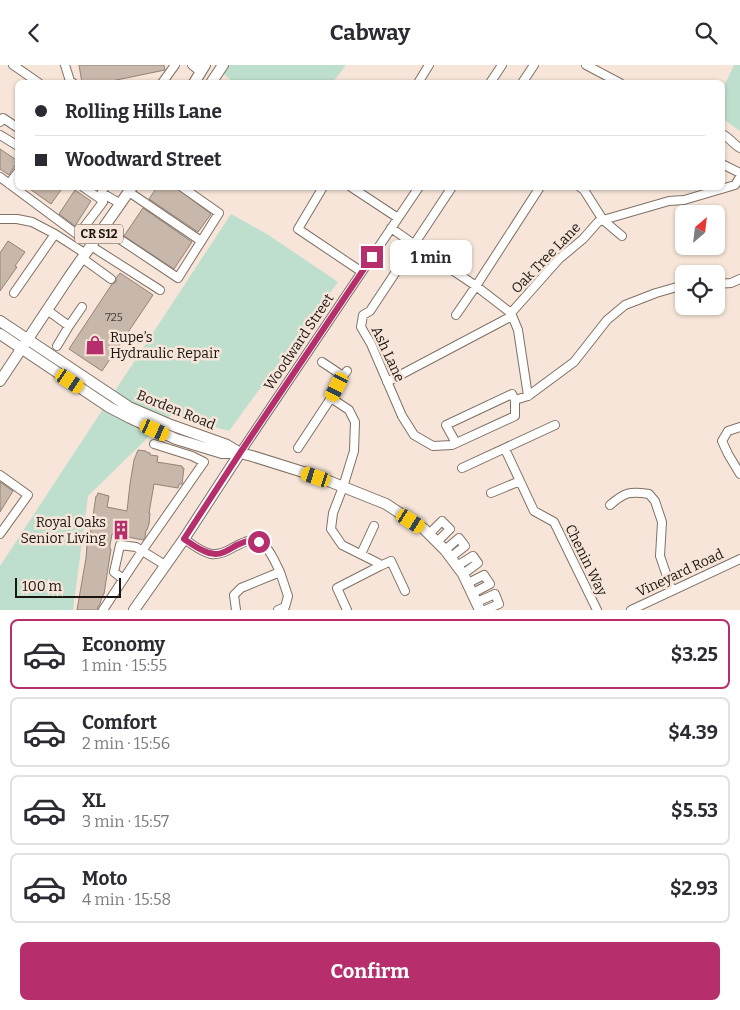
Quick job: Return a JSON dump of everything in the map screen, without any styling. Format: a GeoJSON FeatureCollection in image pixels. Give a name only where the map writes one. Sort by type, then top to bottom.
{"type":"FeatureCollection","features":[{"type":"Feature","properties":{"kind":"main road"},"geometry":{"type":"LineString","coordinates":[[213,80],[224,65]]}},
{"type":"Feature","properties":{"kind":"main road"},"geometry":{"type":"LineString","coordinates":[[196,80],[203,68]]}},
{"type":"Feature","properties":{"kind":"main road","name":"CR S12"},"geometry":{"type":"LineString","coordinates":[[0,381],[130,190]]}},
{"type":"Feature","properties":{"kind":"main road","name":"Borden Road"},"geometry":{"type":"LineString","coordinates":[[0,321],[98,394],[129,407],[158,425],[227,445],[240,453],[316,477],[386,504],[424,529],[437,541],[464,579]]}},
{"type":"Feature","properties":{"kind":"main road"},"geometry":{"type":"LineString","coordinates":[[0,334],[98,394]]}},
{"type":"Feature","properties":{"kind":"main road","name":"Woodward Street"},"geometry":{"type":"LineString","coordinates":[[134,610],[184,539],[240,453]]}},
{"type":"Feature","properties":{"kind":"street"},"geometry":{"type":"LineString","coordinates":[[13,65],[35,80]]}},
{"type":"Feature","properties":{"kind":"street"},"geometry":{"type":"LineString","coordinates":[[65,65],[70,80]]}},
{"type":"Feature","properties":{"kind":"street"},"geometry":{"type":"LineString","coordinates":[[164,80],[175,65]]}},
{"type":"Feature","properties":{"kind":"street"},"geometry":{"type":"LineString","coordinates":[[192,65],[203,68]]}},
{"type":"Feature","properties":{"kind":"street"},"geometry":{"type":"LineString","coordinates":[[420,80],[429,65]]}},
{"type":"Feature","properties":{"kind":"street"},"geometry":{"type":"LineString","coordinates":[[492,80],[502,65]]}},
{"type":"Feature","properties":{"kind":"street"},"geometry":{"type":"LineString","coordinates":[[524,80],[534,65]]}},
{"type":"Feature","properties":{"kind":"street"},"geometry":{"type":"LineString","coordinates":[[586,65],[614,80]]}},
{"type":"Feature","properties":{"kind":"street"},"geometry":{"type":"LineString","coordinates":[[0,123],[3,118],[15,126]]}},
{"type":"Feature","properties":{"kind":"street"},"geometry":{"type":"LineString","coordinates":[[0,135],[15,144]]}},
{"type":"Feature","properties":{"kind":"street"},"geometry":{"type":"LineString","coordinates":[[725,135],[738,146]]}},
{"type":"Feature","properties":{"kind":"street"},"geometry":{"type":"LineString","coordinates":[[725,166],[740,173]]}},
{"type":"Feature","properties":{"kind":"street"},"geometry":{"type":"LineString","coordinates":[[9,184],[15,176]]}},
{"type":"Feature","properties":{"kind":"street"},"geometry":{"type":"LineString","coordinates":[[0,177],[15,188]]}},
{"type":"Feature","properties":{"kind":"street","name":"Oak Tree Lane"},"geometry":{"type":"LineString","coordinates":[[725,188],[735,185],[740,177]]}},
{"type":"Feature","properties":{"kind":"street"},"geometry":{"type":"LineString","coordinates":[[17,190],[78,235],[103,202],[101,193]]}},
{"type":"Feature","properties":{"kind":"street"},"geometry":{"type":"LineString","coordinates":[[130,190],[201,241]]}},
{"type":"Feature","properties":{"kind":"street"},"geometry":{"type":"LineString","coordinates":[[103,229],[178,278],[219,213],[186,190]]}},
{"type":"Feature","properties":{"kind":"street"},"geometry":{"type":"LineString","coordinates":[[321,190],[298,229],[362,272]]}},
{"type":"Feature","properties":{"kind":"street"},"geometry":{"type":"LineString","coordinates":[[356,190],[398,218]]}},
{"type":"Feature","properties":{"kind":"street","name":"Woodward Street"},"geometry":{"type":"LineString","coordinates":[[240,453],[417,190]]}},
{"type":"Feature","properties":{"kind":"street","name":"Ash Lane"},"geometry":{"type":"LineString","coordinates":[[450,190],[370,311],[363,315],[362,327],[402,416],[414,435],[432,446],[456,443]]}},
{"type":"Feature","properties":{"kind":"street"},"geometry":{"type":"LineString","coordinates":[[456,315],[538,190]]}},
{"type":"Feature","properties":{"kind":"street"},"geometry":{"type":"LineString","coordinates":[[584,190],[603,220],[622,237]]}},
{"type":"Feature","properties":{"kind":"street","name":"Oak Tree Lane"},"geometry":{"type":"LineString","coordinates":[[512,314],[559,259],[583,239],[598,222],[669,201],[684,200],[718,190]]}},
{"type":"Feature","properties":{"kind":"street"},"geometry":{"type":"LineString","coordinates":[[101,193],[121,204]]}},
{"type":"Feature","properties":{"kind":"street"},"geometry":{"type":"LineString","coordinates":[[0,219],[17,219],[32,222],[160,290]]}},
{"type":"Feature","properties":{"kind":"street"},"geometry":{"type":"LineString","coordinates":[[391,228],[476,286],[512,314],[518,330],[528,396]]}},
{"type":"Feature","properties":{"kind":"street"},"geometry":{"type":"LineString","coordinates":[[14,293],[55,234]]}},
{"type":"Feature","properties":{"kind":"street"},"geometry":{"type":"LineString","coordinates":[[86,252],[111,279]]}},
{"type":"Feature","properties":{"kind":"street"},"geometry":{"type":"LineString","coordinates":[[725,283],[740,279]]}},
{"type":"Feature","properties":{"kind":"street"},"geometry":{"type":"LineString","coordinates":[[515,400],[528,396],[574,363],[607,320],[625,305],[675,288]]}},
{"type":"Feature","properties":{"kind":"street"},"geometry":{"type":"LineString","coordinates":[[57,346],[82,307]]}},
{"type":"Feature","properties":{"kind":"street"},"geometry":{"type":"LineString","coordinates":[[47,310],[70,326]]}},
{"type":"Feature","properties":{"kind":"street"},"geometry":{"type":"LineString","coordinates":[[388,382],[512,314]]}},
{"type":"Feature","properties":{"kind":"street"},"geometry":{"type":"LineString","coordinates":[[298,448],[345,374],[322,362]]}},
{"type":"Feature","properties":{"kind":"street"},"geometry":{"type":"LineString","coordinates":[[512,394],[515,400],[515,416],[456,443],[446,425],[512,394]]}},
{"type":"Feature","properties":{"kind":"street"},"geometry":{"type":"LineString","coordinates":[[331,398],[349,410],[355,422],[354,451],[333,513],[332,529],[342,545],[378,563],[380,566]]}},
{"type":"Feature","properties":{"kind":"street"},"geometry":{"type":"LineString","coordinates":[[462,468],[555,425]]}},
{"type":"Feature","properties":{"kind":"street"},"geometry":{"type":"LineString","coordinates":[[740,427],[728,431],[722,441],[740,474]]}},
{"type":"Feature","properties":{"kind":"street"},"geometry":{"type":"LineString","coordinates":[[103,610],[204,462],[192,456],[154,444]]}},
{"type":"Feature","properties":{"kind":"street","name":"Chenin Way"},"geometry":{"type":"LineString","coordinates":[[505,449],[534,511],[554,522],[596,610]]}},
{"type":"Feature","properties":{"kind":"street"},"geometry":{"type":"LineString","coordinates":[[0,475],[28,495],[0,534]]}},
{"type":"Feature","properties":{"kind":"street"},"geometry":{"type":"LineString","coordinates":[[491,493],[520,481]]}},
{"type":"Feature","properties":{"kind":"street"},"geometry":{"type":"LineString","coordinates":[[610,505],[622,495],[636,491],[649,494],[655,501],[662,522],[660,557],[672,591]]}},
{"type":"Feature","properties":{"kind":"street"},"geometry":{"type":"LineString","coordinates":[[429,534],[442,521],[450,529],[437,541]]}},
{"type":"Feature","properties":{"kind":"street"},"geometry":{"type":"LineString","coordinates":[[361,555],[374,526]]}},
{"type":"Feature","properties":{"kind":"street"},"geometry":{"type":"LineString","coordinates":[[184,539],[204,552],[213,554],[224,553],[250,541],[265,545],[280,572],[288,596],[285,607],[278,610]]}},
{"type":"Feature","properties":{"kind":"street"},"geometry":{"type":"LineString","coordinates":[[123,579],[114,572],[120,545],[136,547],[165,565]]}},
{"type":"Feature","properties":{"kind":"street","name":"Vineyard Road"},"geometry":{"type":"LineString","coordinates":[[631,610],[740,559]]}},
{"type":"Feature","properties":{"kind":"street"},"geometry":{"type":"LineString","coordinates":[[347,610],[337,588],[392,561],[405,591]]}},
{"type":"Feature","properties":{"kind":"street"},"geometry":{"type":"LineString","coordinates":[[236,610],[234,595],[241,589],[280,572]]}},
{"type":"Feature","properties":{"kind":"street"},"geometry":{"type":"LineString","coordinates":[[464,579],[495,594],[499,604],[485,610]]}},
{"type":"Feature","properties":{"kind":"green space"},"geometry":{"type":"Polygon","coordinates":[[[219,65],[346,65],[334,80],[231,80],[217,68],[219,65]]]}},
{"type":"Feature","properties":{"kind":"green space"},"geometry":{"type":"Polygon","coordinates":[[[734,65],[740,65],[740,131],[725,120],[725,84],[734,65]]]}},
{"type":"Feature","properties":{"kind":"green space"},"geometry":{"type":"Polygon","coordinates":[[[231,214],[267,234],[338,282],[229,431],[171,415],[88,496],[73,610],[0,610],[0,566],[231,214]]]}},
{"type":"Feature","properties":{"kind":"building"},"geometry":{"type":"Polygon","coordinates":[[[79,65],[164,65],[165,70],[117,80],[82,80],[79,65]]]}},
{"type":"Feature","properties":{"kind":"building"},"geometry":{"type":"Polygon","coordinates":[[[0,149],[15,159],[15,166],[9,175],[0,169],[0,149]]]}},
{"type":"Feature","properties":{"kind":"building"},"geometry":{"type":"Polygon","coordinates":[[[31,190],[61,190],[51,204],[31,190]]]}},
{"type":"Feature","properties":{"kind":"building"},"geometry":{"type":"Polygon","coordinates":[[[75,190],[91,201],[75,226],[59,214],[75,190]]]}},
{"type":"Feature","properties":{"kind":"building"},"geometry":{"type":"Polygon","coordinates":[[[155,190],[179,190],[211,214],[198,232],[149,199],[155,190]]]}},
{"type":"Feature","properties":{"kind":"building"},"geometry":{"type":"Polygon","coordinates":[[[143,208],[192,242],[174,269],[124,236],[143,208]]]}},
{"type":"Feature","properties":{"kind":"building"},"geometry":{"type":"Polygon","coordinates":[[[8,241],[25,252],[0,291],[0,253],[8,241]]]}},
{"type":"Feature","properties":{"kind":"building"},"geometry":{"type":"Polygon","coordinates":[[[120,273],[153,295],[102,371],[69,349],[112,284],[116,282],[116,278],[120,273]]]}},
{"type":"Feature","properties":{"kind":"building","name":"Royal Oaks Senior Living"},"geometry":{"type":"Polygon","coordinates":[[[138,450],[158,456],[157,462],[182,466],[184,468],[182,484],[179,484],[178,488],[154,484],[149,524],[143,540],[112,534],[104,594],[100,604],[97,610],[77,610],[96,496],[98,493],[109,496],[107,507],[127,511],[134,460],[138,450]]]}},
{"type":"Feature","properties":{"kind":"building"},"geometry":{"type":"Polygon","coordinates":[[[0,482],[13,491],[0,512],[0,482]]]}},
{"type":"Feature","properties":{"kind":"place","name":"Rupe’s Hydraulic Repair"},"geometry":{"type":"Point","coordinates":[95,345]}},
{"type":"Feature","properties":{"kind":"place","name":"Royal Oaks Senior Living"},"geometry":{"type":"Point","coordinates":[121,530]}},
{"type":"Feature","properties":{"kind":"route"},"geometry":{"type":"LineString","coordinates":[[259,542],[245,542],[224,553],[213,554],[204,552],[184,539],[372,257]]}}]}
